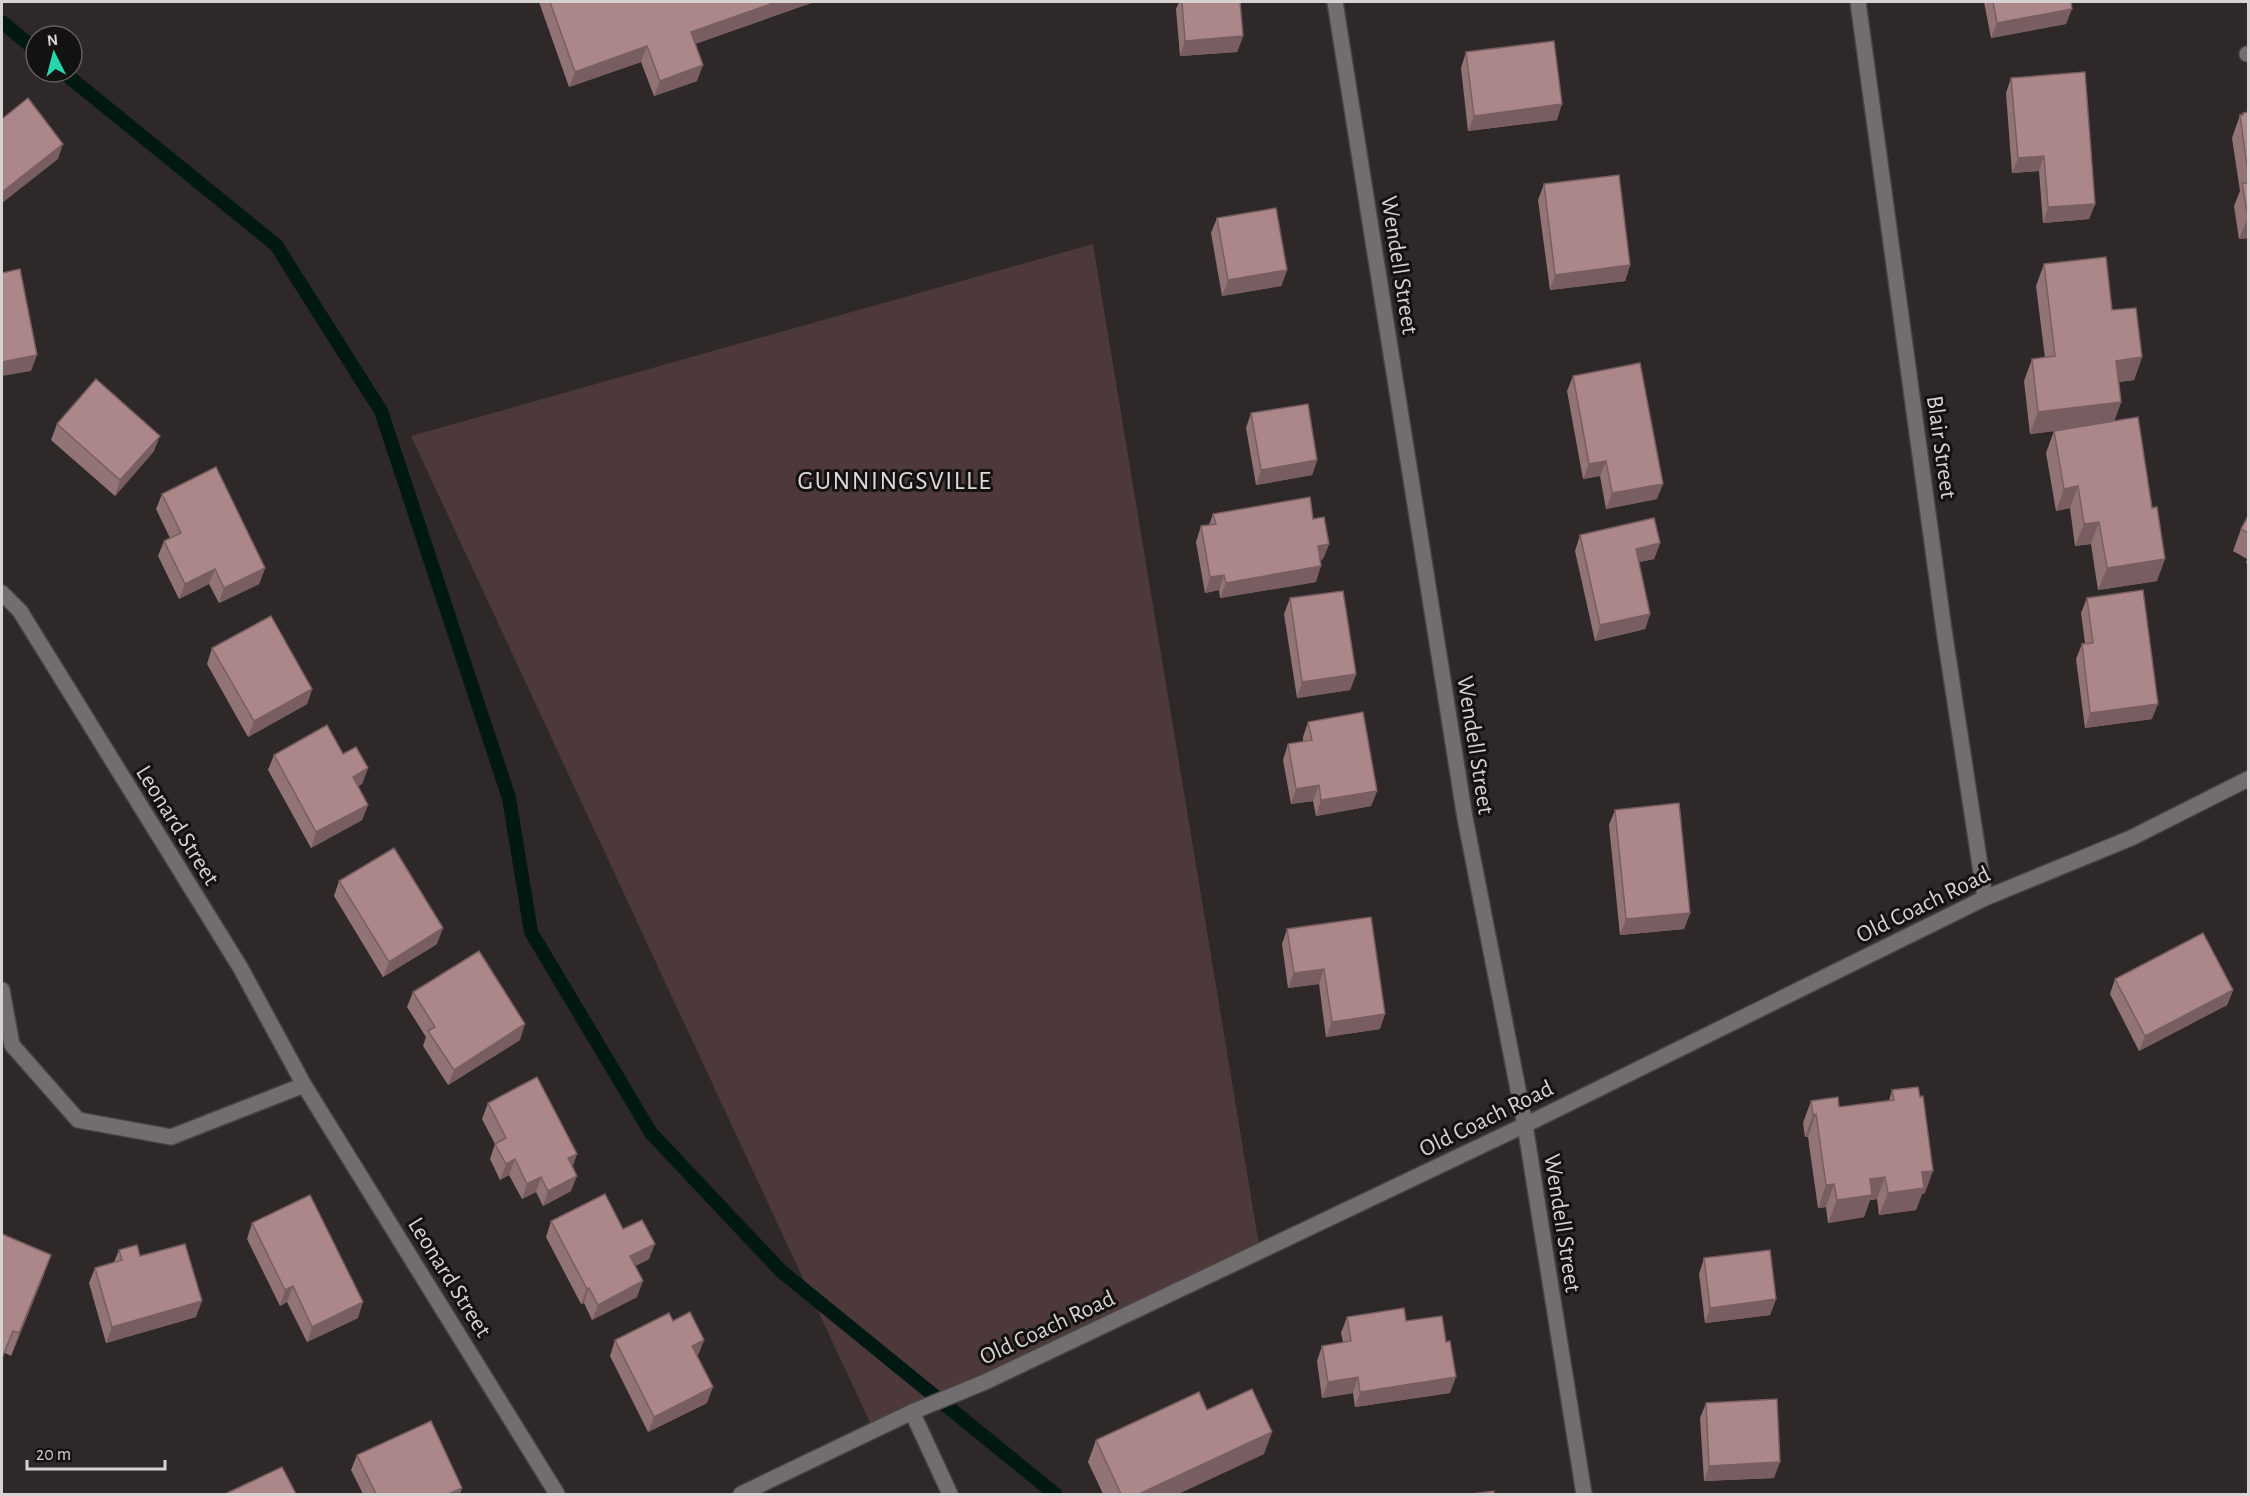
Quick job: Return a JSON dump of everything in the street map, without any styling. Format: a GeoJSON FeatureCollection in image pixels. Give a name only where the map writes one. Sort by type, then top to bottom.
{"type":"FeatureCollection","features":[{"type":"Feature","properties":{"kind":"street","name":"Wendell Street"},"geometry":{"type":"LineString","coordinates":[[1335,2],[1465,818],[1525,1125],[1584,1494]]}},
{"type":"Feature","properties":{"kind":"street","name":"Blair Street"},"geometry":{"type":"LineString","coordinates":[[1858,2],[1944,630],[1985,898]]}},
{"type":"Feature","properties":{"kind":"street","name":"Leonard Street"},"geometry":{"type":"LineString","coordinates":[[2,596],[20,611],[240,967],[304,1085],[557,1494]]}},
{"type":"Feature","properties":{"kind":"street","name":"Old Coach Road"},"geometry":{"type":"LineString","coordinates":[[741,1494],[912,1412],[985,1382],[1525,1125],[1985,898],[2131,838],[2248,779]]}},
{"type":"Feature","properties":{"kind":"street"},"geometry":{"type":"LineString","coordinates":[[2,990],[12,1045],[78,1120],[171,1137],[304,1085]]}},
{"type":"Feature","properties":{"kind":"street"},"geometry":{"type":"LineString","coordinates":[[912,1412],[950,1494]]}},
{"type":"Feature","properties":{"kind":"shaded area"},"geometry":{"type":"Polygon","coordinates":[[[1093,244],[1260,1251],[874,1431],[411,436],[1093,244]]]}},
{"type":"Feature","properties":{"kind":"building"},"geometry":{"type":"Polygon","coordinates":[[[550,2],[776,2],[691,32],[703,65],[660,81],[647,46],[575,72],[550,2]]]}},
{"type":"Feature","properties":{"kind":"building"},"geometry":{"type":"Polygon","coordinates":[[[1182,2],[1240,2],[1243,36],[1185,41],[1182,2]]]}},
{"type":"Feature","properties":{"kind":"building"},"geometry":{"type":"Polygon","coordinates":[[[1993,2],[2071,2],[2072,9],[1997,23],[1993,2]]]}},
{"type":"Feature","properties":{"kind":"building"},"geometry":{"type":"Polygon","coordinates":[[[1554,41],[1562,104],[1474,116],[1466,52],[1554,41]]]}},
{"type":"Feature","properties":{"kind":"building"},"geometry":{"type":"Polygon","coordinates":[[[2085,72],[2095,204],[2048,207],[2044,156],[2018,158],[2011,78],[2085,72]]]}},
{"type":"Feature","properties":{"kind":"building"},"geometry":{"type":"Polygon","coordinates":[[[28,98],[63,144],[2,192],[2,119],[28,98]]]}},
{"type":"Feature","properties":{"kind":"building"},"geometry":{"type":"Polygon","coordinates":[[[2248,112],[2248,173],[2240,115],[2248,112]]]}},
{"type":"Feature","properties":{"kind":"building"},"geometry":{"type":"Polygon","coordinates":[[[1619,175],[1630,265],[1555,275],[1544,184],[1619,175]]]}},
{"type":"Feature","properties":{"kind":"building"},"geometry":{"type":"Polygon","coordinates":[[[2242,183],[2248,183],[2248,217],[2242,183]]]}},
{"type":"Feature","properties":{"kind":"building"},"geometry":{"type":"Polygon","coordinates":[[[1276,208],[1287,270],[1228,280],[1217,218],[1276,208]]]}},
{"type":"Feature","properties":{"kind":"building"},"geometry":{"type":"Polygon","coordinates":[[[2106,257],[2112,310],[2136,308],[2142,357],[2116,361],[2121,402],[2038,412],[2032,359],[2055,356],[2044,264],[2106,257]]]}},
{"type":"Feature","properties":{"kind":"building"},"geometry":{"type":"Polygon","coordinates":[[[20,269],[37,355],[2,362],[2,273],[20,269]]]}},
{"type":"Feature","properties":{"kind":"building"},"geometry":{"type":"Polygon","coordinates":[[[1640,363],[1663,484],[1612,493],[1606,461],[1589,464],[1573,376],[1640,363]]]}},
{"type":"Feature","properties":{"kind":"building"},"geometry":{"type":"Polygon","coordinates":[[[96,379],[160,436],[120,480],[57,424],[96,379]]]}},
{"type":"Feature","properties":{"kind":"building"},"geometry":{"type":"Polygon","coordinates":[[[1308,404],[1317,460],[1261,470],[1251,413],[1308,404]]]}},
{"type":"Feature","properties":{"kind":"building"},"geometry":{"type":"Polygon","coordinates":[[[2138,417],[2152,508],[2157,507],[2165,559],[2107,568],[2099,522],[2084,524],[2078,486],[2064,489],[2054,431],[2138,417]]]}},
{"type":"Feature","properties":{"kind":"building"},"geometry":{"type":"Polygon","coordinates":[[[216,467],[265,568],[224,588],[215,569],[185,584],[164,541],[181,533],[162,494],[216,467]]]}},
{"type":"Feature","properties":{"kind":"building"},"geometry":{"type":"Polygon","coordinates":[[[1310,497],[1313,519],[1324,517],[1329,544],[1318,546],[1321,566],[1226,583],[1224,575],[1210,577],[1201,526],[1216,524],[1213,514],[1310,497]]]}},
{"type":"Feature","properties":{"kind":"building"},"geometry":{"type":"Polygon","coordinates":[[[2248,516],[2248,533],[2241,529],[2248,516]]]}},
{"type":"Feature","properties":{"kind":"building"},"geometry":{"type":"Polygon","coordinates":[[[1654,518],[1660,543],[1636,549],[1650,614],[1600,625],[1580,535],[1654,518]]]}},
{"type":"Feature","properties":{"kind":"building"},"geometry":{"type":"Polygon","coordinates":[[[2143,590],[2158,704],[2090,713],[2082,644],[2093,643],[2087,598],[2143,590]]]}},
{"type":"Feature","properties":{"kind":"building"},"geometry":{"type":"Polygon","coordinates":[[[1343,591],[1356,674],[1302,682],[1290,598],[1343,591]]]}},
{"type":"Feature","properties":{"kind":"building"},"geometry":{"type":"Polygon","coordinates":[[[271,616],[312,689],[254,721],[212,648],[271,616]]]}},
{"type":"Feature","properties":{"kind":"building"},"geometry":{"type":"Polygon","coordinates":[[[1363,712],[1377,791],[1321,800],[1319,785],[1296,789],[1288,744],[1312,740],[1308,722],[1363,712]]]}},
{"type":"Feature","properties":{"kind":"building"},"geometry":{"type":"Polygon","coordinates":[[[327,725],[343,754],[356,747],[368,768],[353,777],[368,805],[316,832],[274,755],[327,725]]]}},
{"type":"Feature","properties":{"kind":"building"},"geometry":{"type":"Polygon","coordinates":[[[1679,803],[1690,913],[1626,919],[1615,810],[1679,803]]]}},
{"type":"Feature","properties":{"kind":"building"},"geometry":{"type":"Polygon","coordinates":[[[394,848],[443,928],[389,962],[339,881],[394,848]]]}},
{"type":"Feature","properties":{"kind":"building"},"geometry":{"type":"Polygon","coordinates":[[[1371,917],[1385,1014],[1332,1022],[1324,969],[1294,973],[1287,929],[1371,917]]]}},
{"type":"Feature","properties":{"kind":"building"},"geometry":{"type":"Polygon","coordinates":[[[2203,933],[2233,990],[2145,1036],[2115,979],[2203,933]]]}},
{"type":"Feature","properties":{"kind":"building"},"geometry":{"type":"Polygon","coordinates":[[[479,951],[525,1024],[454,1070],[428,1031],[435,1027],[413,992],[479,951]]]}},
{"type":"Feature","properties":{"kind":"building"},"geometry":{"type":"Polygon","coordinates":[[[537,1077],[577,1154],[568,1158],[577,1176],[548,1191],[541,1177],[527,1184],[515,1159],[506,1164],[495,1144],[506,1138],[488,1103],[537,1077]]]}},
{"type":"Feature","properties":{"kind":"building"},"geometry":{"type":"Polygon","coordinates":[[[1918,1087],[1920,1097],[1923,1096],[1933,1171],[1922,1172],[1924,1188],[1888,1193],[1885,1177],[1870,1179],[1872,1195],[1837,1200],[1834,1184],[1826,1185],[1816,1114],[1813,1115],[1811,1101],[1838,1097],[1839,1107],[1894,1100],[1892,1090],[1918,1087]]]}},
{"type":"Feature","properties":{"kind":"building"},"geometry":{"type":"Polygon","coordinates":[[[605,1194],[623,1229],[642,1220],[655,1244],[630,1256],[643,1281],[598,1305],[551,1221],[605,1194]]]}},
{"type":"Feature","properties":{"kind":"building"},"geometry":{"type":"Polygon","coordinates":[[[310,1195],[363,1302],[312,1327],[293,1286],[285,1290],[252,1223],[310,1195]]]}},
{"type":"Feature","properties":{"kind":"building"},"geometry":{"type":"Polygon","coordinates":[[[2,1234],[51,1255],[19,1333],[13,1331],[2,1358],[2,1234]]]}},
{"type":"Feature","properties":{"kind":"building"},"geometry":{"type":"Polygon","coordinates":[[[185,1244],[202,1301],[112,1327],[95,1268],[122,1260],[119,1250],[137,1245],[140,1256],[185,1244]]]}},
{"type":"Feature","properties":{"kind":"building"},"geometry":{"type":"Polygon","coordinates":[[[1770,1250],[1776,1299],[1710,1308],[1704,1258],[1770,1250]]]}},
{"type":"Feature","properties":{"kind":"building"},"geometry":{"type":"Polygon","coordinates":[[[1404,1308],[1406,1321],[1442,1316],[1446,1342],[1450,1341],[1456,1377],[1360,1392],[1358,1377],[1328,1382],[1322,1346],[1351,1341],[1347,1317],[1404,1308]]]}},
{"type":"Feature","properties":{"kind":"building"},"geometry":{"type":"Polygon","coordinates":[[[690,1312],[704,1340],[692,1346],[713,1387],[654,1417],[615,1340],[669,1313],[673,1321],[690,1312]]]}},
{"type":"Feature","properties":{"kind":"building"},"geometry":{"type":"Polygon","coordinates":[[[1252,1389],[1272,1432],[1139,1494],[1121,1494],[1096,1440],[1199,1392],[1207,1410],[1252,1389]]]}},
{"type":"Feature","properties":{"kind":"building"},"geometry":{"type":"Polygon","coordinates":[[[1777,1399],[1780,1462],[1709,1466],[1706,1403],[1777,1399]]]}},
{"type":"Feature","properties":{"kind":"building"},"geometry":{"type":"Polygon","coordinates":[[[431,1421],[462,1488],[448,1494],[376,1494],[357,1455],[431,1421]]]}},
{"type":"Feature","properties":{"kind":"building"},"geometry":{"type":"Polygon","coordinates":[[[282,1467],[296,1494],[225,1494],[282,1467]]]}},
{"type":"Feature","properties":{"kind":"building"},"geometry":{"type":"Polygon","coordinates":[[[1494,1491],[1494,1494],[1472,1494],[1494,1491]]]}},
{"type":"Feature","properties":{"kind":"waterway"},"geometry":{"type":"LineString","coordinates":[[2,22],[24,40]]}},
{"type":"Feature","properties":{"kind":"waterway"},"geometry":{"type":"LineString","coordinates":[[78,84],[276,245],[381,411],[509,798],[531,932],[651,1133],[781,1271],[1055,1494]]}},
{"type":"Feature","properties":{"kind":"district","name":"GUNNINGSVILLE"},"geometry":{"type":"Point","coordinates":[895,480]}}]}
